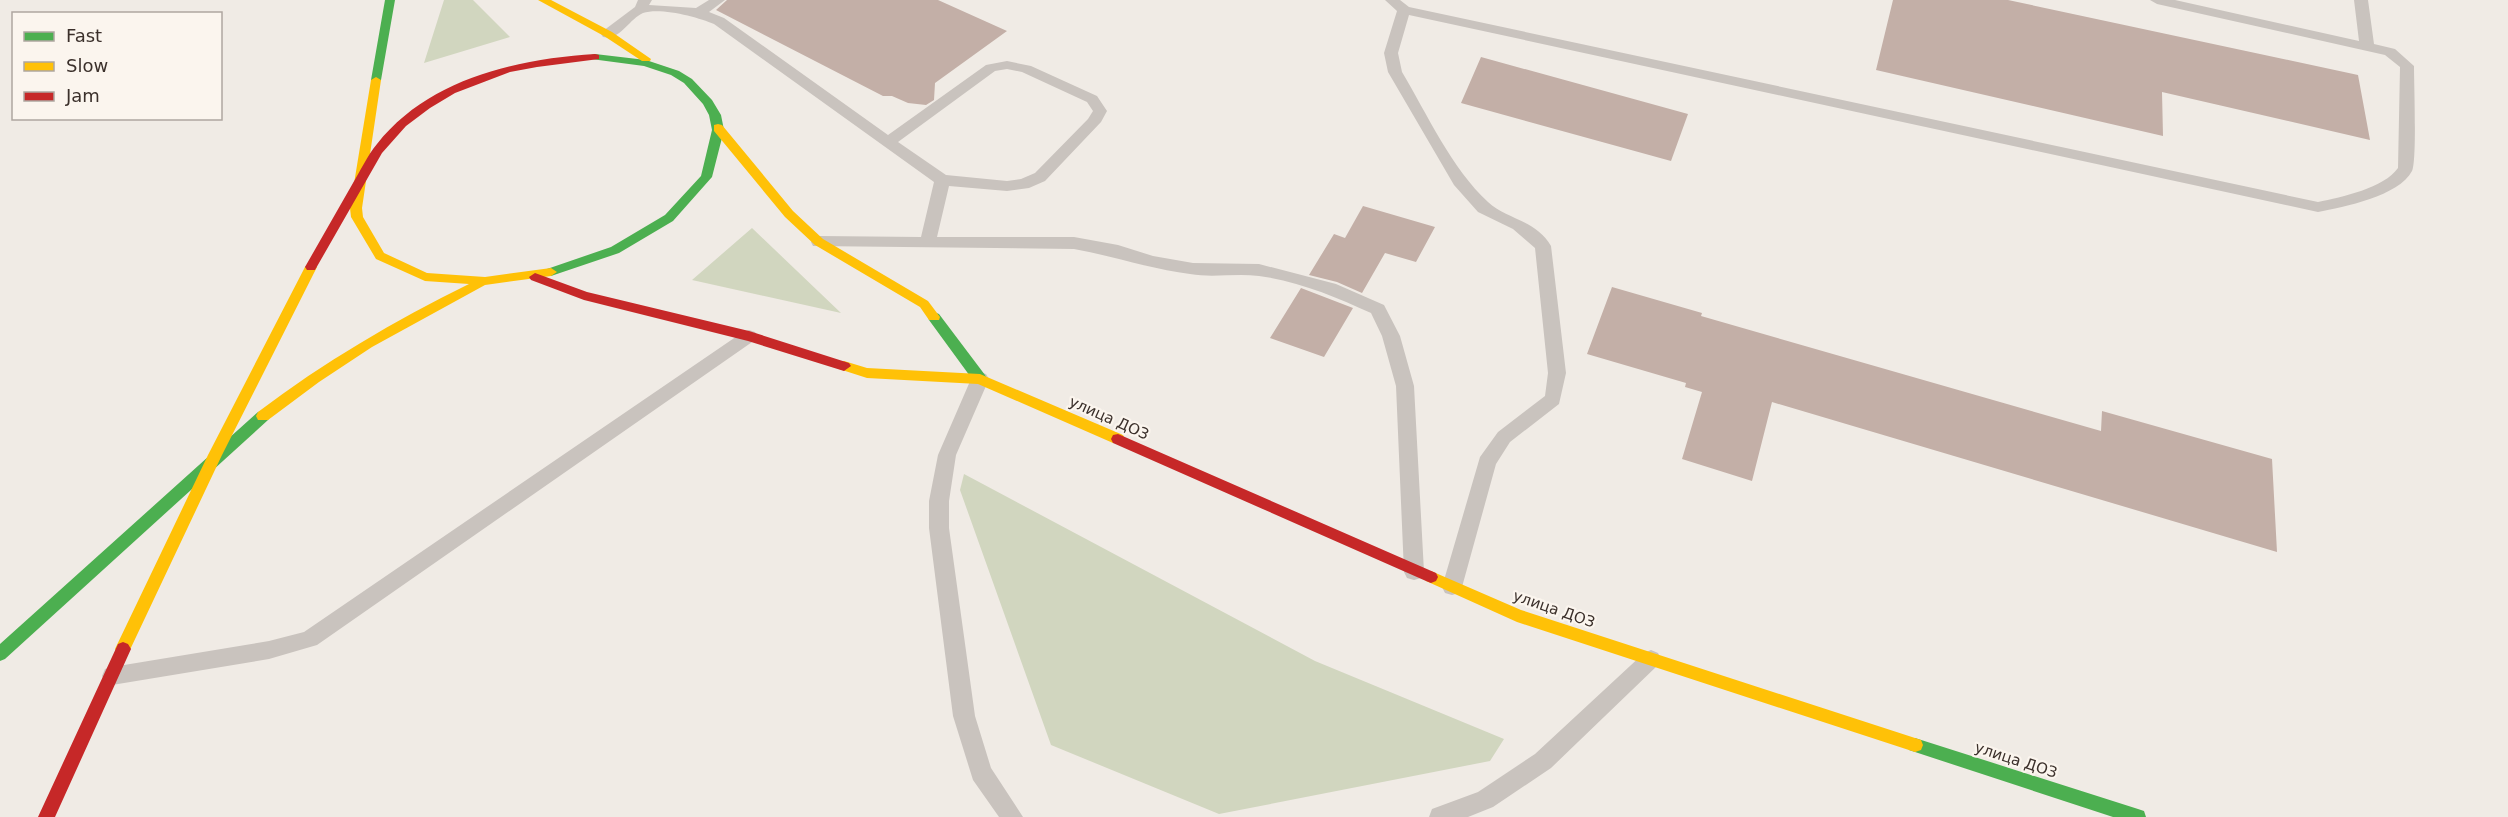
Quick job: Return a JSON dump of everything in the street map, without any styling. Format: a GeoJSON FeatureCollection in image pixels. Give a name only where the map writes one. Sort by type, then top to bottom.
{"type":"FeatureCollection","features":[{"type":"Feature","properties":{"kind":"main road"},"geometry":{"type":"LineString","coordinates":[[46,817],[209,466],[311,264],[359,183],[370,160],[388,138],[420,111],[470,84],[537,63],[571,58],[623,59],[660,68],[684,78],[702,93],[713,110],[718,128],[717,148],[710,168],[697,189],[678,209],[654,228],[625,246],[593,260],[535,277],[483,282],[429,277],[406,270],[387,260],[372,247],[362,233],[357,217],[356,201],[359,183],[367,125],[390,0]]}},
{"type":"Feature","properties":{"kind":"main road"},"geometry":{"type":"LineString","coordinates":[[543,0],[608,34],[660,68]]}},
{"type":"Feature","properties":{"kind":"main road"},"geometry":{"type":"LineString","coordinates":[[718,128],[789,214],[819,242],[924,304],[980,379]]}},
{"type":"Feature","properties":{"kind":"main road"},"geometry":{"type":"LineString","coordinates":[[535,277],[584,296],[749,336],[867,373],[980,379]]}},
{"type":"Feature","properties":{"kind":"main road"},"geometry":{"type":"LineString","coordinates":[[0,654],[209,466],[258,418],[330,365],[395,326],[483,282]]}},
{"type":"Feature","properties":{"kind":"main road","name":"улица ДОЗ"},"geometry":{"type":"LineString","coordinates":[[980,379],[1414,572],[1517,615],[2138,817]]}},
{"type":"Feature","properties":{"kind":"lane"},"geometry":{"type":"LineString","coordinates":[[699,12],[718,0]]}},
{"type":"Feature","properties":{"kind":"lane"},"geometry":{"type":"LineString","coordinates":[[1452,587],[1487,462],[1504,437],[1553,399],[1557,373],[1543,246],[1519,225],[1485,208],[1459,181],[1395,72],[1391,53],[1398,5],[2318,207],[2345,202],[2397,181],[2406,169],[2407,66],[2390,52],[2157,0]]}},
{"type":"Feature","properties":{"kind":"lane"},"geometry":{"type":"LineString","coordinates":[[2361,0],[2367,47]]}},
{"type":"Feature","properties":{"kind":"lane"},"geometry":{"type":"LineString","coordinates":[[608,34],[643,4],[699,12],[719,21],[888,142],[942,180],[1007,186],[1024,184],[1040,177],[1094,122],[1100,111],[1092,99],[1026,69],[1007,65],[991,68],[888,142]]}},
{"type":"Feature","properties":{"kind":"lane"},"geometry":{"type":"LineString","coordinates":[[927,243],[941,193],[942,180]]}},
{"type":"Feature","properties":{"kind":"lane"},"geometry":{"type":"LineString","coordinates":[[819,242],[1074,243],[1118,251],[1152,262],[1194,269],[1259,270],[1330,288],[1378,309],[1391,336],[1405,387],[1414,572]]}},
{"type":"Feature","properties":{"kind":"lane"},"geometry":{"type":"LineString","coordinates":[[112,676],[269,650],[310,639],[749,336]]}},
{"type":"Feature","properties":{"kind":"lane"},"geometry":{"type":"LineString","coordinates":[[980,379],[947,455],[939,501],[939,528],[964,716],[981,773],[1012,817]]}},
{"type":"Feature","properties":{"kind":"lane"},"geometry":{"type":"LineString","coordinates":[[1440,817],[1485,800],[1543,761],[1651,659]]}},
{"type":"Feature","properties":{"kind":"green space"},"geometry":{"type":"Polygon","coordinates":[[[444,0],[473,0],[510,37],[424,63],[444,0]]]}},
{"type":"Feature","properties":{"kind":"green space"},"geometry":{"type":"Polygon","coordinates":[[[752,228],[841,313],[692,280],[752,228]]]}},
{"type":"Feature","properties":{"kind":"green space"},"geometry":{"type":"Polygon","coordinates":[[[964,474],[1315,661],[1504,739],[1490,761],[1219,814],[1051,745],[960,490],[964,474]]]}},
{"type":"Feature","properties":{"kind":"building"},"geometry":{"type":"Polygon","coordinates":[[[727,0],[938,0],[1007,31],[935,83],[934,100],[926,105],[908,103],[892,96],[883,96],[716,10],[727,0]]]}},
{"type":"Feature","properties":{"kind":"building"},"geometry":{"type":"Polygon","coordinates":[[[1893,0],[2008,0],[2358,75],[2370,140],[2162,92],[2163,136],[1876,70],[1893,0]]]}},
{"type":"Feature","properties":{"kind":"building"},"geometry":{"type":"Polygon","coordinates":[[[1481,57],[1688,114],[1671,161],[1461,103],[1481,57]]]}},
{"type":"Feature","properties":{"kind":"building"},"geometry":{"type":"Polygon","coordinates":[[[1363,206],[1435,227],[1416,262],[1385,253],[1362,293],[1337,282],[1309,275],[1334,234],[1345,238],[1363,206]]]}},
{"type":"Feature","properties":{"kind":"building"},"geometry":{"type":"Polygon","coordinates":[[[1612,287],[1702,313],[1701,316],[2101,431],[2102,411],[2272,459],[2277,552],[1772,402],[1752,481],[1682,459],[1702,392],[1685,387],[1686,383],[1587,354],[1612,287]]]}},
{"type":"Feature","properties":{"kind":"building"},"geometry":{"type":"Polygon","coordinates":[[[1301,288],[1353,308],[1324,357],[1270,338],[1301,288]]]}},
{"type":"Feature","properties":{"kind":"traffic: fast"},"geometry":{"type":"LineString","coordinates":[[376,80],[390,0]]}},
{"type":"Feature","properties":{"kind":"traffic: fast"},"geometry":{"type":"LineString","coordinates":[[551,272],[615,250],[669,218],[706,177],[718,130],[715,115],[708,102],[688,81],[675,73],[646,63],[595,57]]}},
{"type":"Feature","properties":{"kind":"traffic: fast"},"geometry":{"type":"LineString","coordinates":[[934,317],[980,379]]}},
{"type":"Feature","properties":{"kind":"traffic: fast"},"geometry":{"type":"LineString","coordinates":[[0,654],[263,416]]}},
{"type":"Feature","properties":{"kind":"traffic: fast"},"geometry":{"type":"LineString","coordinates":[[1915,745],[2138,817]]}},
{"type":"Feature","properties":{"kind":"traffic: slow"},"geometry":{"type":"LineString","coordinates":[[543,0],[608,34],[646,59]]}},
{"type":"Feature","properties":{"kind":"traffic: slow"},"geometry":{"type":"LineString","coordinates":[[376,80],[356,208],[357,217],[380,256],[425,277],[485,281],[551,272]]}},
{"type":"Feature","properties":{"kind":"traffic: slow"},"geometry":{"type":"LineString","coordinates":[[718,128],[789,214],[819,242],[924,304],[934,317]]}},
{"type":"Feature","properties":{"kind":"traffic: slow"},"geometry":{"type":"LineString","coordinates":[[123,649],[215,455],[311,267]]}},
{"type":"Feature","properties":{"kind":"traffic: slow"},"geometry":{"type":"LineString","coordinates":[[263,416],[314,378],[368,344],[480,284]]}},
{"type":"Feature","properties":{"kind":"traffic: slow"},"geometry":{"type":"LineString","coordinates":[[844,366],[867,373],[980,379],[1118,439]]}},
{"type":"Feature","properties":{"kind":"traffic: slow"},"geometry":{"type":"LineString","coordinates":[[1431,577],[1517,615],[1915,745]]}},
{"type":"Feature","properties":{"kind":"traffic: jam"},"geometry":{"type":"LineString","coordinates":[[311,267],[378,150],[402,124],[426,106],[451,91],[507,70],[537,63],[595,57]]}},
{"type":"Feature","properties":{"kind":"traffic: jam"},"geometry":{"type":"LineString","coordinates":[[535,277],[584,296],[749,336],[844,366]]}},
{"type":"Feature","properties":{"kind":"traffic: jam"},"geometry":{"type":"LineString","coordinates":[[1118,439],[1431,577]]}},
{"type":"Feature","properties":{"kind":"traffic: jam"},"geometry":{"type":"LineString","coordinates":[[46,817],[123,649]]}}]}
